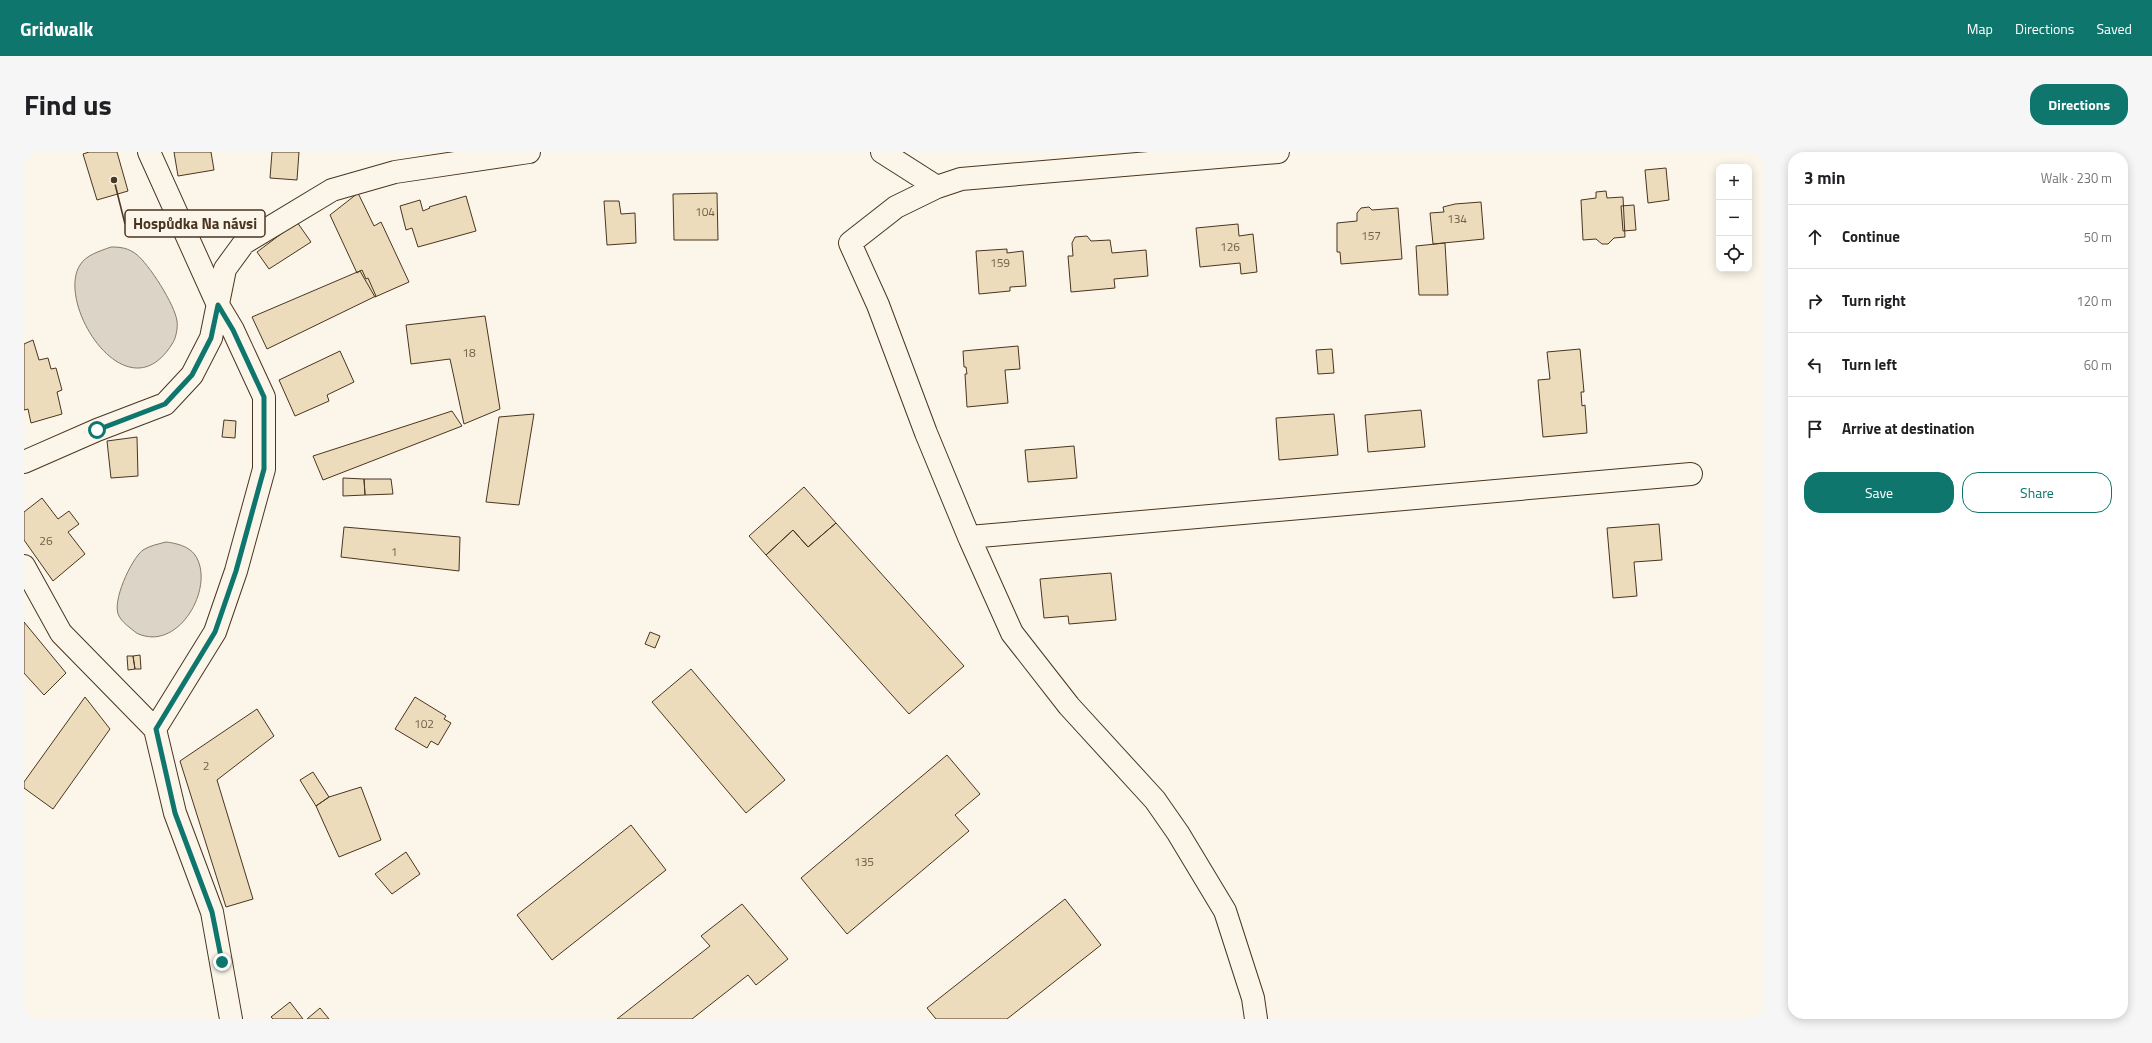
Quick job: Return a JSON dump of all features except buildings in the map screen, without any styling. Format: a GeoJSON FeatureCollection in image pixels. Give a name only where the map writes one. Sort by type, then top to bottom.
{"type":"FeatureCollection","features":[{"type":"Feature","properties":{"kind":"street"},"geometry":{"type":"LineString","coordinates":[[149,152],[218,305],[233,330],[264,397],[264,469],[236,571],[215,632],[156,729]]}},
{"type":"Feature","properties":{"kind":"street"},"geometry":{"type":"LineString","coordinates":[[24,462],[97,430],[165,404],[192,375],[211,338],[225,269],[244,243],[332,190],[395,172],[529,152]]}},
{"type":"Feature","properties":{"kind":"street"},"geometry":{"type":"LineString","coordinates":[[882,152],[937,187]]}},
{"type":"Feature","properties":{"kind":"street"},"geometry":{"type":"LineString","coordinates":[[1256,1019],[1254,998],[1225,912],[1178,833],[1155,800],[1069,706],[1012,632],[969,537],[926,433],[878,305],[850,243],[896,207],[937,187],[961,179],[1278,152]]}},
{"type":"Feature","properties":{"kind":"street"},"geometry":{"type":"LineString","coordinates":[[969,537],[1691,474]]}},
{"type":"Feature","properties":{"kind":"street"},"geometry":{"type":"LineString","coordinates":[[24,566],[61,633],[156,729],[175,813],[212,912],[231,1019]]}},
{"type":"Feature","properties":{"kind":"shaded area"},"geometry":{"type":"Polygon","coordinates":[[[111,247],[127,249],[136,254],[148,266],[172,305],[177,321],[175,339],[154,363],[135,368],[117,361],[100,346],[86,326],[78,304],[75,283],[80,265],[90,256],[111,247]]]}},
{"type":"Feature","properties":{"kind":"shaded area"},"geometry":{"type":"Polygon","coordinates":[[[166,542],[186,547],[195,555],[200,567],[201,581],[198,596],[192,610],[183,622],[172,631],[159,636],[145,636],[136,633],[119,616],[117,610],[120,592],[128,571],[138,555],[148,547],[166,542]]]}},
{"type":"Feature","properties":{"kind":"place","name":"Hospůdka Na návsi"},"geometry":{"type":"Point","coordinates":[114,180]}},
{"type":"Feature","properties":{"kind":"route"},"geometry":{"type":"LineString","coordinates":[[97,430],[165,404],[192,375],[211,338],[218,305],[233,330],[264,397],[264,469],[236,571],[215,632],[156,729],[175,813],[212,912],[222,962]]}}]}
